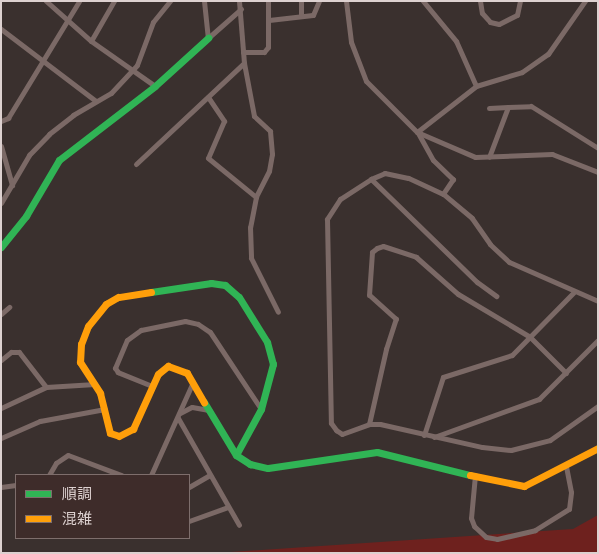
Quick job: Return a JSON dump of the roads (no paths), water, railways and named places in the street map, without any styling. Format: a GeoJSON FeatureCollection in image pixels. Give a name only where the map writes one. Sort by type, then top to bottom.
{"type":"FeatureCollection","features":[{"type":"Feature","properties":{"kind":"street"},"geometry":{"type":"LineString","coordinates":[[46,1],[91,41],[155,86]]}},
{"type":"Feature","properties":{"kind":"street"},"geometry":{"type":"LineString","coordinates":[[1,121],[8,118],[79,1]]}},
{"type":"Feature","properties":{"kind":"street"},"geometry":{"type":"LineString","coordinates":[[91,41],[114,1]]}},
{"type":"Feature","properties":{"kind":"street"},"geometry":{"type":"LineString","coordinates":[[1,204],[28,155],[49,134],[96,101],[111,93],[132,70],[143,56],[156,16],[170,1]]}},
{"type":"Feature","properties":{"kind":"street"},"geometry":{"type":"LineString","coordinates":[[204,1],[208,38]]}},
{"type":"Feature","properties":{"kind":"street"},"geometry":{"type":"LineString","coordinates":[[239,1],[244,63],[254,116],[270,131],[272,154],[269,171],[256,197],[250,227],[251,258],[278,312]]}},
{"type":"Feature","properties":{"kind":"street"},"geometry":{"type":"LineString","coordinates":[[243,52],[264,52],[268,47],[268,1]]}},
{"type":"Feature","properties":{"kind":"street"},"geometry":{"type":"LineString","coordinates":[[301,1],[301,16]]}},
{"type":"Feature","properties":{"kind":"street"},"geometry":{"type":"LineString","coordinates":[[269,20],[313,15],[319,1]]}},
{"type":"Feature","properties":{"kind":"street"},"geometry":{"type":"LineString","coordinates":[[346,1],[351,42],[366,81],[417,132],[433,160],[453,180],[443,194]]}},
{"type":"Feature","properties":{"kind":"street"},"geometry":{"type":"LineString","coordinates":[[423,1],[456,41],[476,86]]}},
{"type":"Feature","properties":{"kind":"street"},"geometry":{"type":"LineString","coordinates":[[480,1],[482,13],[490,22],[499,24],[517,15],[520,1]]}},
{"type":"Feature","properties":{"kind":"street"},"geometry":{"type":"LineString","coordinates":[[417,132],[476,86],[522,72],[548,54],[586,1]]}},
{"type":"Feature","properties":{"kind":"street"},"geometry":{"type":"LineString","coordinates":[[1,247],[26,216],[59,160],[155,86],[241,9]]}},
{"type":"Feature","properties":{"kind":"street"},"geometry":{"type":"LineString","coordinates":[[1,29],[96,101]]}},
{"type":"Feature","properties":{"kind":"street"},"geometry":{"type":"LineString","coordinates":[[136,164],[244,63]]}},
{"type":"Feature","properties":{"kind":"street"},"geometry":{"type":"LineString","coordinates":[[208,97],[224,121],[208,158],[256,197]]}},
{"type":"Feature","properties":{"kind":"street"},"geometry":{"type":"LineString","coordinates":[[488,108],[531,106],[598,148]]}},
{"type":"Feature","properties":{"kind":"street"},"geometry":{"type":"LineString","coordinates":[[489,157],[508,107]]}},
{"type":"Feature","properties":{"kind":"street"},"geometry":{"type":"LineString","coordinates":[[417,132],[475,157],[552,154],[598,172]]}},
{"type":"Feature","properties":{"kind":"street"},"geometry":{"type":"LineString","coordinates":[[1,146],[12,185]]}},
{"type":"Feature","properties":{"kind":"street"},"geometry":{"type":"LineString","coordinates":[[598,301],[574,292],[500,256],[472,218],[443,194],[394,174],[385,173],[371,179],[340,198],[332,207],[327,218],[331,423],[342,434],[369,424],[380,424],[424,436],[511,450],[550,440],[598,406]]}},
{"type":"Feature","properties":{"kind":"street"},"geometry":{"type":"LineString","coordinates":[[371,179],[477,282],[496,296]]}},
{"type":"Feature","properties":{"kind":"street"},"geometry":{"type":"LineString","coordinates":[[369,424],[386,349],[396,319],[369,295],[372,252],[376,248],[383,246],[416,256],[458,294],[530,337],[566,373]]}},
{"type":"Feature","properties":{"kind":"street"},"geometry":{"type":"LineString","coordinates":[[236,455],[261,409],[274,364],[272,352],[239,297],[220,284],[118,297],[106,304],[95,314],[81,344],[80,362],[96,384],[106,409],[110,432],[127,435],[133,429],[158,374],[168,366],[182,368],[194,381],[236,455],[250,464],[268,468],[354,452],[377,452],[475,474],[513,486],[524,486],[566,467],[598,448]]}},
{"type":"Feature","properties":{"kind":"street"},"geometry":{"type":"LineString","coordinates":[[424,436],[443,377],[512,355],[574,292]]}},
{"type":"Feature","properties":{"kind":"street"},"geometry":{"type":"LineString","coordinates":[[1,314],[9,307]]}},
{"type":"Feature","properties":{"kind":"street"},"geometry":{"type":"LineString","coordinates":[[152,386],[118,372],[115,368],[128,340],[142,330],[185,322],[198,324],[210,332],[261,409]]}},
{"type":"Feature","properties":{"kind":"street"},"geometry":{"type":"LineString","coordinates":[[433,437],[539,399],[598,340]]}},
{"type":"Feature","properties":{"kind":"street"},"geometry":{"type":"LineString","coordinates":[[1,360],[10,352],[19,352],[46,387]]}},
{"type":"Feature","properties":{"kind":"street"},"geometry":{"type":"LineString","coordinates":[[151,474],[194,381]]}},
{"type":"Feature","properties":{"kind":"street"},"geometry":{"type":"LineString","coordinates":[[1,408],[46,387],[96,384]]}},
{"type":"Feature","properties":{"kind":"street"},"geometry":{"type":"LineString","coordinates":[[179,416],[192,407],[209,410]]}},
{"type":"Feature","properties":{"kind":"street"},"geometry":{"type":"LineString","coordinates":[[1,438],[40,421],[106,409]]}},
{"type":"Feature","properties":{"kind":"street"},"geometry":{"type":"LineString","coordinates":[[179,416],[239,525]]}},
{"type":"Feature","properties":{"kind":"street"},"geometry":{"type":"LineString","coordinates":[[50,474],[56,463],[68,456],[119,474]]}},
{"type":"Feature","properties":{"kind":"street"},"geometry":{"type":"LineString","coordinates":[[475,474],[472,518],[474,526],[486,537],[497,540],[535,530],[569,509],[571,492],[566,467]]}},
{"type":"Feature","properties":{"kind":"street"},"geometry":{"type":"LineString","coordinates":[[190,486],[210,475]]}},
{"type":"Feature","properties":{"kind":"street"},"geometry":{"type":"LineString","coordinates":[[1,488],[15,485]]}},
{"type":"Feature","properties":{"kind":"street"},"geometry":{"type":"LineString","coordinates":[[190,521],[228,508]]}}]}
